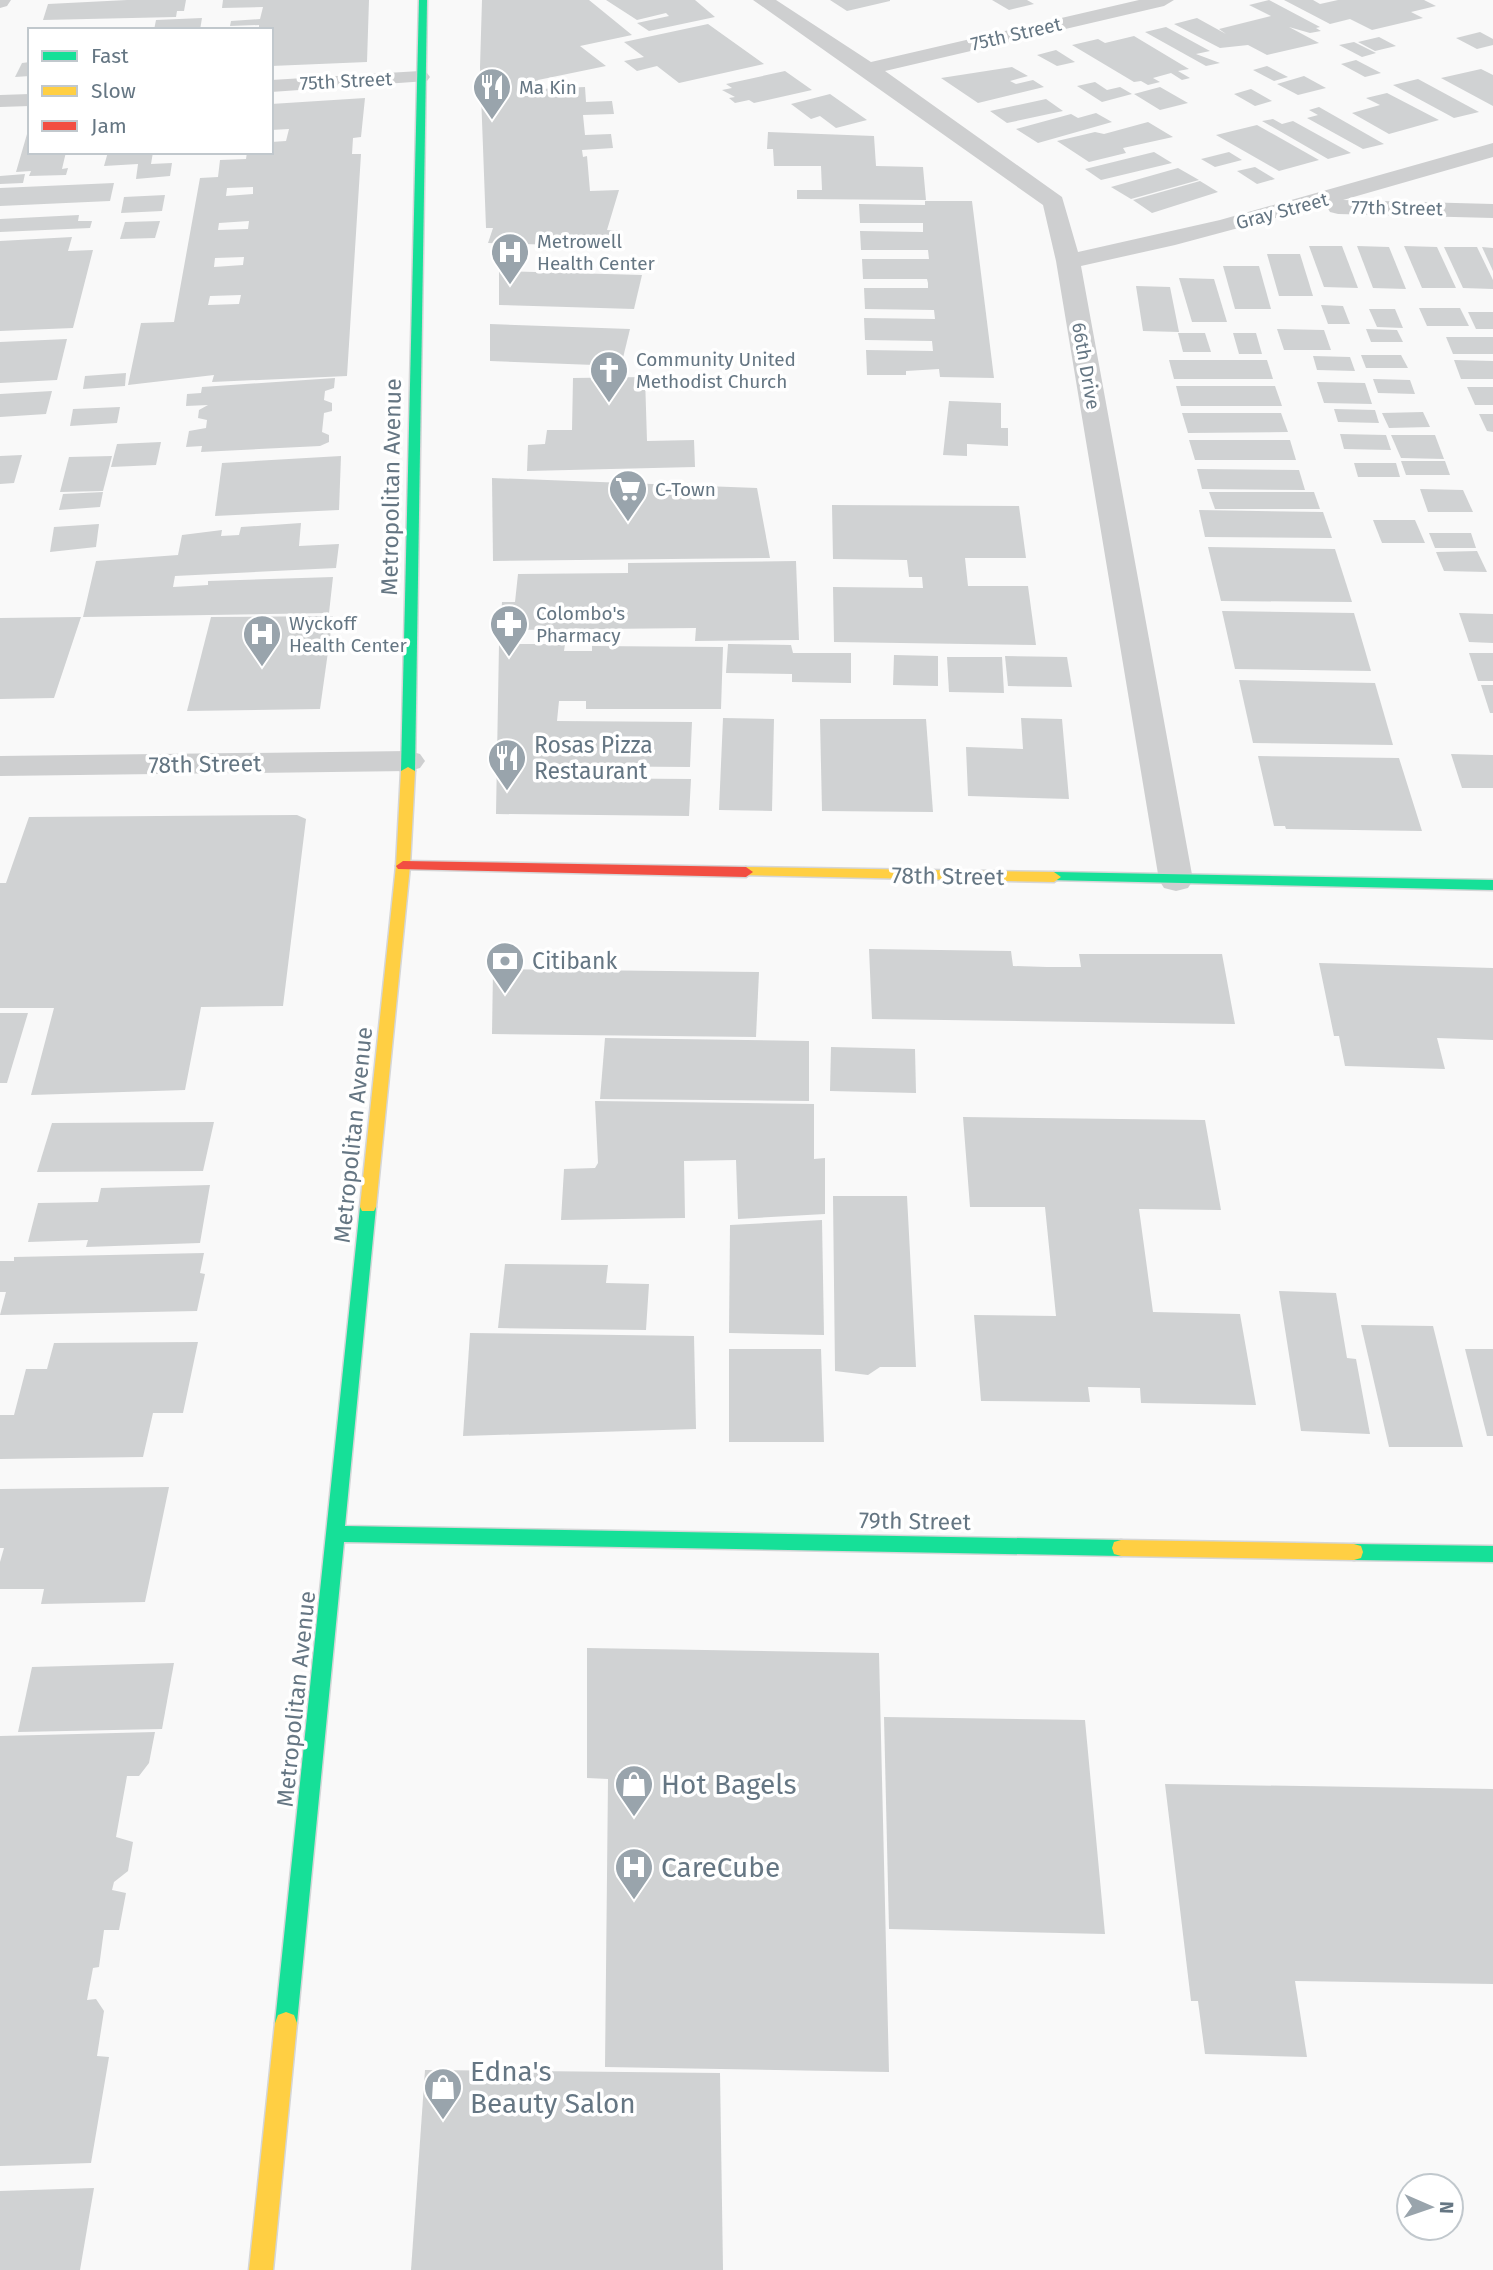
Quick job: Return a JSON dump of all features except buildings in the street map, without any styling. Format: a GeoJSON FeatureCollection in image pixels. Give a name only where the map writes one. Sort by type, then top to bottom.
{"type":"FeatureCollection","features":[{"type":"Feature","properties":{"kind":"main road","name":"Metropolitan Avenue"},"geometry":{"type":"LineString","coordinates":[[261,2270],[403,866],[409,761],[423,0]]}},
{"type":"Feature","properties":{"kind":"main road","name":"78th Street"},"geometry":{"type":"LineString","coordinates":[[403,866],[1493,885]]}},
{"type":"Feature","properties":{"kind":"main road","name":"79th Street"},"geometry":{"type":"LineString","coordinates":[[336,1534],[1493,1554]]}},
{"type":"Feature","properties":{"kind":"street","name":"66th Drive"},"geometry":{"type":"LineString","coordinates":[[763,0],[868,69],[1054,202],[1068,261],[1176,880]]}},
{"type":"Feature","properties":{"kind":"street","name":"75th Street"},"geometry":{"type":"LineString","coordinates":[[868,69],[1164,0]]}},
{"type":"Feature","properties":{"kind":"street","name":"75th Street"},"geometry":{"type":"LineString","coordinates":[[273,86],[420,77]]}},
{"type":"Feature","properties":{"kind":"street"},"geometry":{"type":"LineString","coordinates":[[0,102],[28,100]]}},
{"type":"Feature","properties":{"kind":"street","name":"Gray Street"},"geometry":{"type":"LineString","coordinates":[[1068,261],[1154,245],[1490,153]]}},
{"type":"Feature","properties":{"kind":"street","name":"77th Street"},"geometry":{"type":"LineString","coordinates":[[1301,206],[1493,211]]}},
{"type":"Feature","properties":{"kind":"street","name":"78th Street"},"geometry":{"type":"LineString","coordinates":[[0,766],[409,761]]}},
{"type":"Feature","properties":{"kind":"traffic: fast"},"geometry":{"type":"LineString","coordinates":[[408,771],[423,0]]}},
{"type":"Feature","properties":{"kind":"traffic: fast"},"geometry":{"type":"LineString","coordinates":[[1054,877],[1493,885]]}},
{"type":"Feature","properties":{"kind":"traffic: fast"},"geometry":{"type":"LineString","coordinates":[[286,2023],[368,1207]]}},
{"type":"Feature","properties":{"kind":"traffic: fast"},"geometry":{"type":"LineString","coordinates":[[336,1534],[1121,1548]]}},
{"type":"Feature","properties":{"kind":"traffic: fast"},"geometry":{"type":"LineString","coordinates":[[1354,1552],[1493,1554]]}},
{"type":"Feature","properties":{"kind":"traffic: slow"},"geometry":{"type":"LineString","coordinates":[[368,1207],[403,866],[408,771]]}},
{"type":"Feature","properties":{"kind":"traffic: slow"},"geometry":{"type":"LineString","coordinates":[[746,872],[1054,877]]}},
{"type":"Feature","properties":{"kind":"traffic: slow"},"geometry":{"type":"LineString","coordinates":[[1121,1548],[1354,1552]]}},
{"type":"Feature","properties":{"kind":"traffic: slow"},"geometry":{"type":"LineString","coordinates":[[261,2270],[286,2023]]}},
{"type":"Feature","properties":{"kind":"traffic: jam"},"geometry":{"type":"LineString","coordinates":[[403,866],[746,872]]}},
{"type":"Feature","properties":{"kind":"place","name":"Ma Kin"},"geometry":{"type":"Point","coordinates":[492,121]}},
{"type":"Feature","properties":{"kind":"place","name":"Metrowell Health Center"},"geometry":{"type":"Point","coordinates":[510,286]}},
{"type":"Feature","properties":{"kind":"place","name":"Community United Methodist Church"},"geometry":{"type":"Point","coordinates":[609,404]}},
{"type":"Feature","properties":{"kind":"place","name":"C-Town"},"geometry":{"type":"Point","coordinates":[628,523]}},
{"type":"Feature","properties":{"kind":"place","name":"Colombo's Pharmacy"},"geometry":{"type":"Point","coordinates":[509,658]}},
{"type":"Feature","properties":{"kind":"place","name":"Wyckoff Health Center"},"geometry":{"type":"Point","coordinates":[262,668]}},
{"type":"Feature","properties":{"kind":"place","name":"Rosas Pizza Restaurant"},"geometry":{"type":"Point","coordinates":[507,792]}},
{"type":"Feature","properties":{"kind":"place","name":"Citibank"},"geometry":{"type":"Point","coordinates":[505,995]}},
{"type":"Feature","properties":{"kind":"place","name":"Hot Bagels"},"geometry":{"type":"Point","coordinates":[634,1818]}},
{"type":"Feature","properties":{"kind":"place","name":"CareCube"},"geometry":{"type":"Point","coordinates":[634,1901]}},
{"type":"Feature","properties":{"kind":"place","name":"Edna's Beauty Salon"},"geometry":{"type":"Point","coordinates":[443,2121]}}]}
